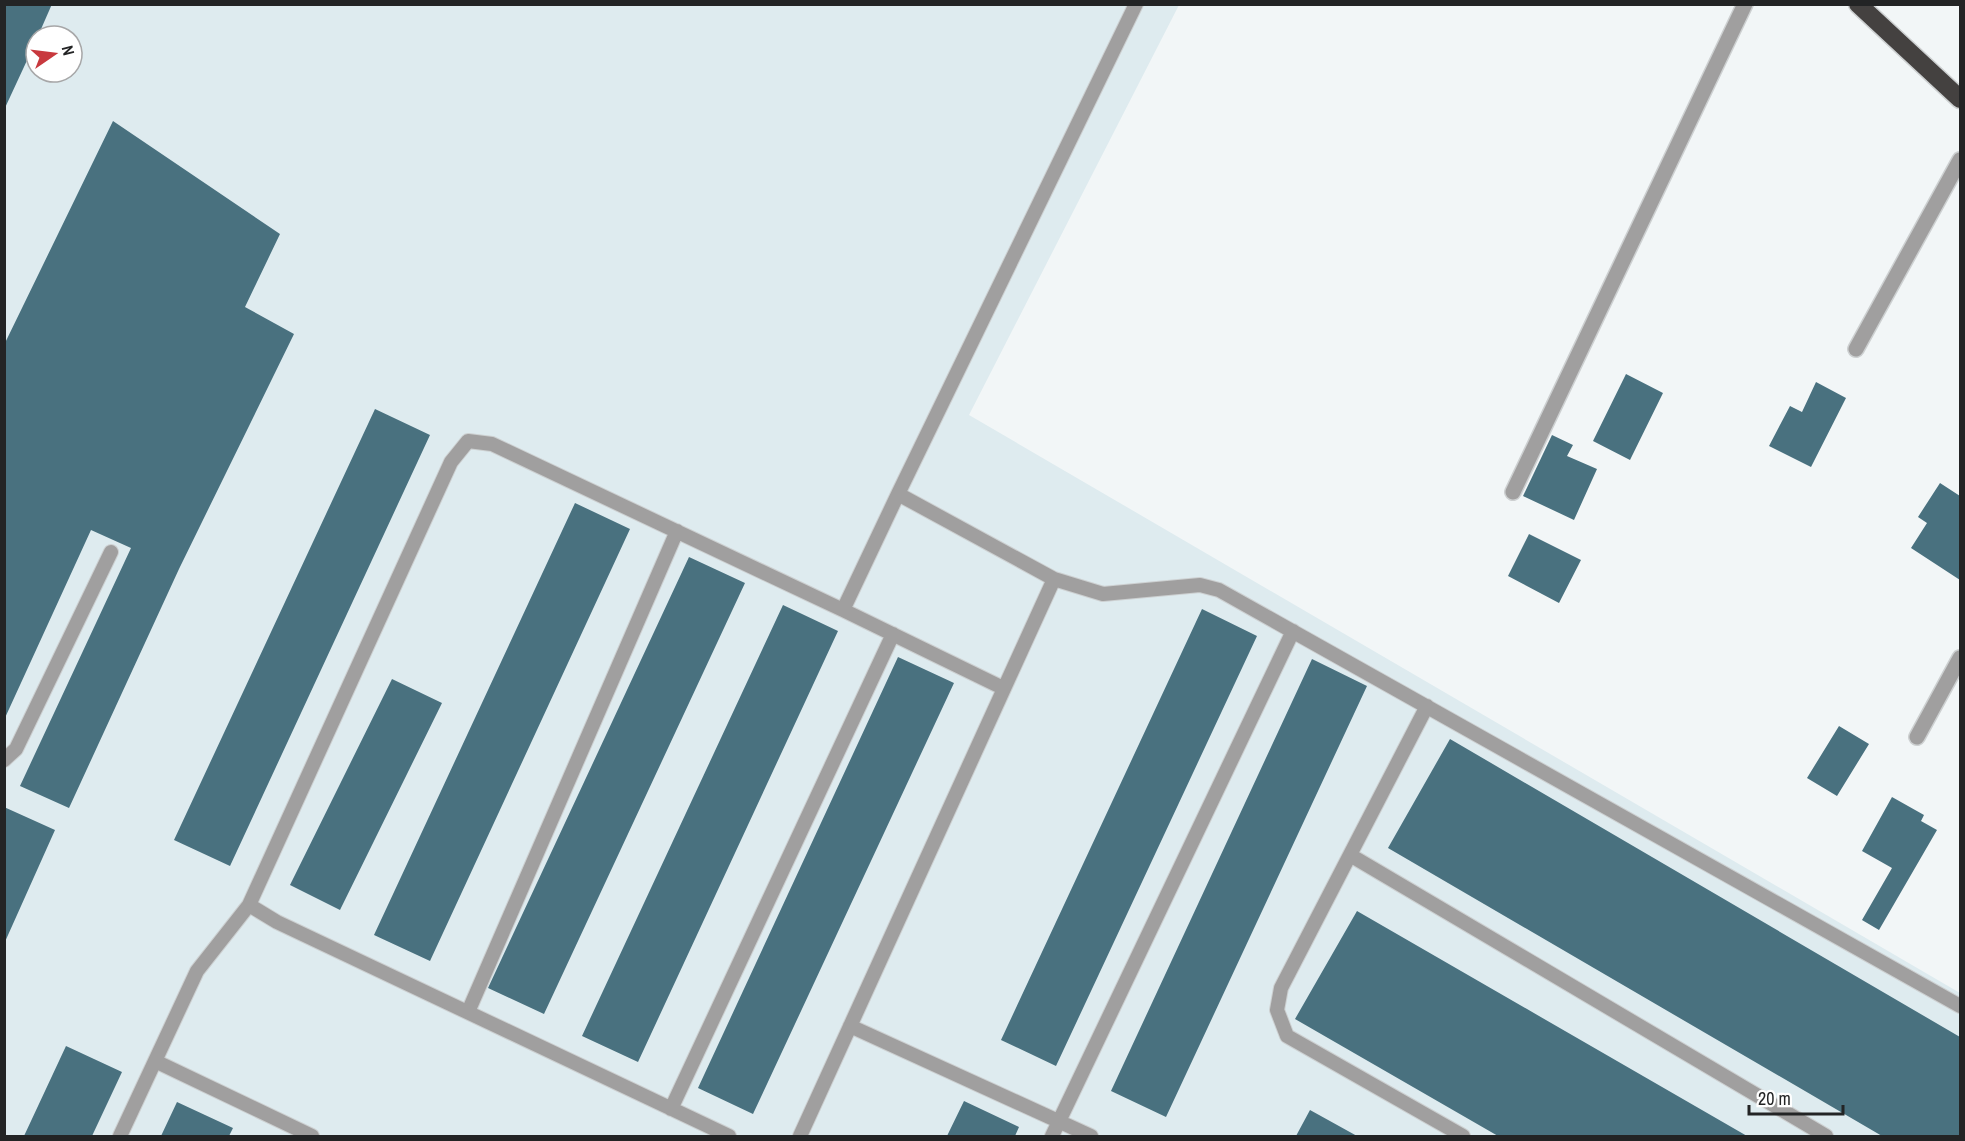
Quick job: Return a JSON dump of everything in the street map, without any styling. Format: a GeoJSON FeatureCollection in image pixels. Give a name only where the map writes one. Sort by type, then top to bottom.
{"type":"FeatureCollection","features":[{"type":"Feature","properties":{"kind":"highway"},"geometry":{"type":"LineString","coordinates":[[1858,4],[1960,99]]}},
{"type":"Feature","properties":{"kind":"street"},"geometry":{"type":"LineString","coordinates":[[1513,492],[1745,4]]}},
{"type":"Feature","properties":{"kind":"street"},"geometry":{"type":"LineString","coordinates":[[1856,349],[1960,160]]}},
{"type":"Feature","properties":{"kind":"street"},"geometry":{"type":"LineString","coordinates":[[1917,737],[1960,658]]}},
{"type":"Feature","properties":{"kind":"lane"},"geometry":{"type":"LineString","coordinates":[[843,610],[1136,4]]}},
{"type":"Feature","properties":{"kind":"lane"},"geometry":{"type":"LineString","coordinates":[[120,1137],[197,971],[249,905],[451,462],[468,441],[492,444],[1004,688]]}},
{"type":"Feature","properties":{"kind":"lane"},"geometry":{"type":"LineString","coordinates":[[898,494],[1054,579],[1103,594],[1200,585],[1219,590],[1960,1006]]}},
{"type":"Feature","properties":{"kind":"lane"},"geometry":{"type":"LineString","coordinates":[[468,1012],[677,531]]}},
{"type":"Feature","properties":{"kind":"lane"},"geometry":{"type":"LineString","coordinates":[[4,760],[16,749],[111,552]]}},
{"type":"Feature","properties":{"kind":"lane"},"geometry":{"type":"LineString","coordinates":[[800,1137],[1054,579]]}},
{"type":"Feature","properties":{"kind":"lane"},"geometry":{"type":"LineString","coordinates":[[1052,1137],[1293,631]]}},
{"type":"Feature","properties":{"kind":"lane"},"geometry":{"type":"LineString","coordinates":[[671,1109],[893,634]]}},
{"type":"Feature","properties":{"kind":"lane"},"geometry":{"type":"LineString","coordinates":[[1427,706],[1281,988],[1277,1010],[1287,1036],[1463,1137]]}},
{"type":"Feature","properties":{"kind":"lane"},"geometry":{"type":"LineString","coordinates":[[1350,855],[1826,1137]]}},
{"type":"Feature","properties":{"kind":"lane"},"geometry":{"type":"LineString","coordinates":[[249,905],[277,922],[729,1137]]}},
{"type":"Feature","properties":{"kind":"lane"},"geometry":{"type":"LineString","coordinates":[[850,1026],[1091,1137]]}},
{"type":"Feature","properties":{"kind":"lane"},"geometry":{"type":"LineString","coordinates":[[155,1061],[312,1137]]}},
{"type":"Feature","properties":{"kind":"shaded area"},"geometry":{"type":"Polygon","coordinates":[[[5,5],[1179,5],[969,415],[1960,993],[1960,1136],[5,1136],[5,5]]]}},
{"type":"Feature","properties":{"kind":"building"},"geometry":{"type":"Polygon","coordinates":[[[4,4],[52,4],[43,24],[24,24],[24,67],[4,110],[4,4]]]}},
{"type":"Feature","properties":{"kind":"building"},"geometry":{"type":"Polygon","coordinates":[[[113,121],[280,234],[245,307],[294,334],[179,569],[69,808],[20,786],[131,548],[91,530],[4,720],[4,345],[113,121]]]}},
{"type":"Feature","properties":{"kind":"building"},"geometry":{"type":"Polygon","coordinates":[[[1626,374],[1663,393],[1630,460],[1593,441],[1626,374]]]}},
{"type":"Feature","properties":{"kind":"building"},"geometry":{"type":"Polygon","coordinates":[[[1816,382],[1846,398],[1811,467],[1769,446],[1790,406],[1802,412],[1816,382]]]}},
{"type":"Feature","properties":{"kind":"building"},"geometry":{"type":"Polygon","coordinates":[[[375,409],[430,435],[230,866],[174,840],[375,409]]]}},
{"type":"Feature","properties":{"kind":"building"},"geometry":{"type":"Polygon","coordinates":[[[1552,435],[1573,445],[1567,456],[1597,469],[1574,520],[1523,496],[1552,435]]]}},
{"type":"Feature","properties":{"kind":"building"},"geometry":{"type":"Polygon","coordinates":[[[1940,483],[1960,496],[1960,580],[1911,548],[1927,523],[1918,517],[1940,483]]]}},
{"type":"Feature","properties":{"kind":"building"},"geometry":{"type":"Polygon","coordinates":[[[575,503],[630,529],[430,961],[374,935],[575,503]]]}},
{"type":"Feature","properties":{"kind":"building"},"geometry":{"type":"Polygon","coordinates":[[[1529,534],[1581,560],[1559,603],[1508,576],[1529,534]]]}},
{"type":"Feature","properties":{"kind":"building"},"geometry":{"type":"Polygon","coordinates":[[[689,557],[745,583],[544,1014],[488,988],[689,557]]]}},
{"type":"Feature","properties":{"kind":"building"},"geometry":{"type":"Polygon","coordinates":[[[783,605],[838,631],[638,1062],[582,1036],[783,605]]]}},
{"type":"Feature","properties":{"kind":"building"},"geometry":{"type":"Polygon","coordinates":[[[1202,609],[1257,636],[1056,1066],[1001,1040],[1202,609]]]}},
{"type":"Feature","properties":{"kind":"building"},"geometry":{"type":"Polygon","coordinates":[[[898,657],[954,683],[753,1114],[698,1088],[898,657]]]}},
{"type":"Feature","properties":{"kind":"building"},"geometry":{"type":"Polygon","coordinates":[[[1312,659],[1367,686],[1166,1117],[1111,1091],[1312,659]]]}},
{"type":"Feature","properties":{"kind":"building"},"geometry":{"type":"Polygon","coordinates":[[[392,679],[442,703],[340,910],[290,885],[392,679]]]}},
{"type":"Feature","properties":{"kind":"building"},"geometry":{"type":"Polygon","coordinates":[[[1839,726],[1869,744],[1837,796],[1807,778],[1839,726]]]}},
{"type":"Feature","properties":{"kind":"building"},"geometry":{"type":"Polygon","coordinates":[[[1450,739],[1960,1037],[1960,1136],[1882,1136],[1388,848],[1450,739]]]}},
{"type":"Feature","properties":{"kind":"building"},"geometry":{"type":"Polygon","coordinates":[[[1892,797],[1924,815],[1921,821],[1937,830],[1879,930],[1862,920],[1892,868],[1862,851],[1892,797]]]}},
{"type":"Feature","properties":{"kind":"building"},"geometry":{"type":"Polygon","coordinates":[[[4,807],[55,830],[4,944],[4,807]]]}},
{"type":"Feature","properties":{"kind":"building"},"geometry":{"type":"Polygon","coordinates":[[[1357,911],[1747,1136],[1498,1136],[1295,1019],[1357,911]]]}},
{"type":"Feature","properties":{"kind":"building"},"geometry":{"type":"Polygon","coordinates":[[[66,1046],[122,1072],[92,1136],[24,1136],[66,1046]]]}},
{"type":"Feature","properties":{"kind":"building"},"geometry":{"type":"Polygon","coordinates":[[[964,1101],[1019,1127],[1015,1136],[947,1136],[964,1101]]]}},
{"type":"Feature","properties":{"kind":"building"},"geometry":{"type":"Polygon","coordinates":[[[177,1102],[233,1128],[229,1136],[161,1136],[177,1102]]]}},
{"type":"Feature","properties":{"kind":"building"},"geometry":{"type":"Polygon","coordinates":[[[1310,1110],[1357,1136],[1296,1136],[1310,1110]]]}}]}
